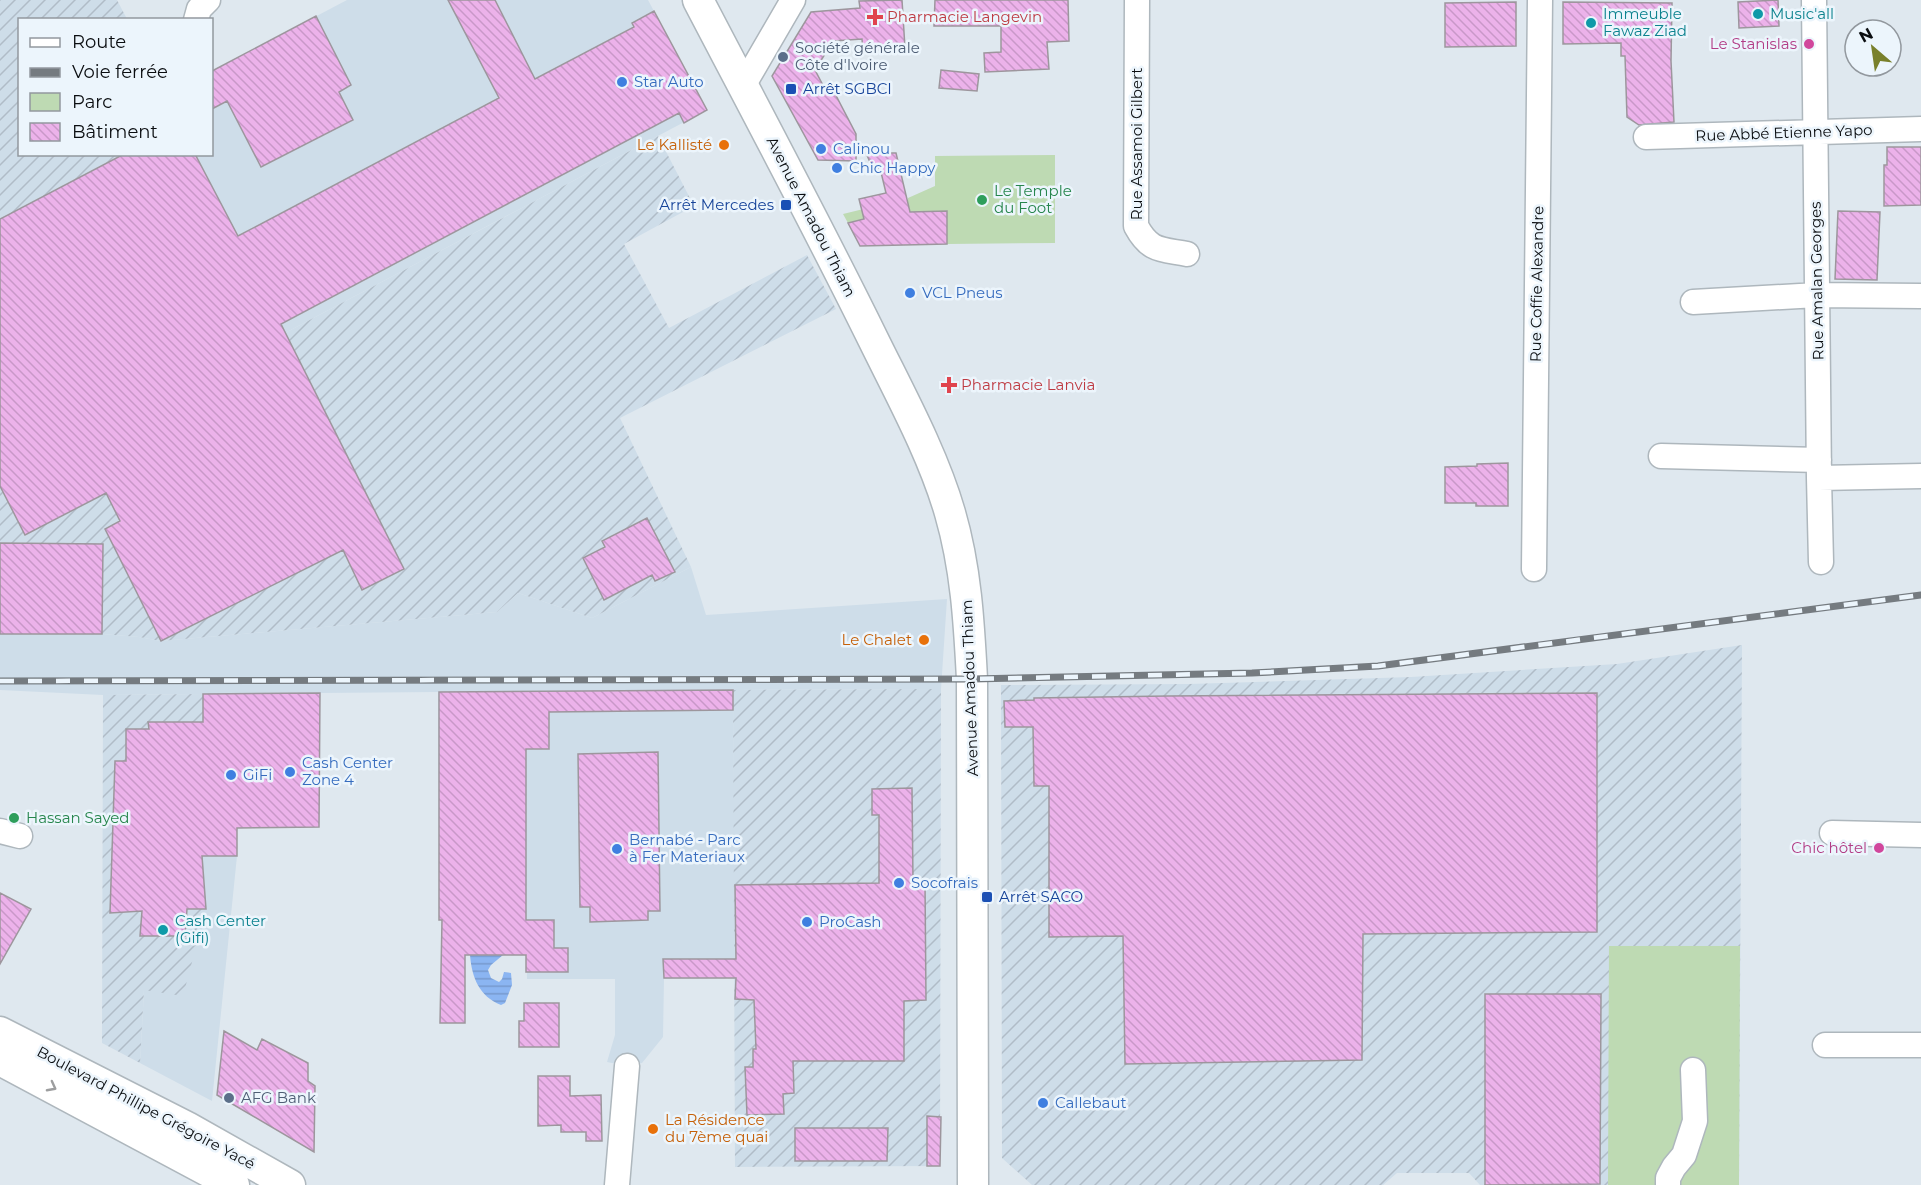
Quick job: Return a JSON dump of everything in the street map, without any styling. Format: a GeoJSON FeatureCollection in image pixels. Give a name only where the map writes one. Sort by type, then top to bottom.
{"type":"FeatureCollection","features":[{"type":"Feature","properties":{"kind":"main road","name":"Avenue Amadou Thiam"},"geometry":{"type":"LineString","coordinates":[[698,0],[830,252],[908,410],[949,510],[959,547],[968,598],[972,679],[973,1185]]}},
{"type":"Feature","properties":{"kind":"main road","name":"Boulevard Phillipe Grégoire Yacé"},"geometry":{"type":"LineString","coordinates":[[0,1032],[187,1127],[290,1185]]}},
{"type":"Feature","properties":{"kind":"main road","name":"Boulevard Phillipe Grégoire Yacé"},"geometry":{"type":"LineString","coordinates":[[0,1060],[234,1185]]}},
{"type":"Feature","properties":{"kind":"street"},"geometry":{"type":"LineString","coordinates":[[197,18],[199,9],[208,0]]}},
{"type":"Feature","properties":{"kind":"street"},"geometry":{"type":"LineString","coordinates":[[743,86],[794,0]]}},
{"type":"Feature","properties":{"kind":"street","name":"Rue Assamoi Gilbert"},"geometry":{"type":"LineString","coordinates":[[1137,0],[1136,226],[1153,248],[1187,254]]}},
{"type":"Feature","properties":{"kind":"street","name":"Rue Coffie Alexandre"},"geometry":{"type":"LineString","coordinates":[[1534,568],[1540,0]]}},
{"type":"Feature","properties":{"kind":"street","name":"Rue Amalan Georges"},"geometry":{"type":"LineString","coordinates":[[1814,0],[1821,562]]}},
{"type":"Feature","properties":{"kind":"street","name":"Rue Abbé Etienne Yapo"},"geometry":{"type":"LineString","coordinates":[[1646,137],[1921,129]]}},
{"type":"Feature","properties":{"kind":"street"},"geometry":{"type":"LineString","coordinates":[[1693,302],[1817,295],[1921,296]]}},
{"type":"Feature","properties":{"kind":"street"},"geometry":{"type":"LineString","coordinates":[[1661,456],[1921,476]]}},
{"type":"Feature","properties":{"kind":"street"},"geometry":{"type":"LineString","coordinates":[[1832,833],[1921,835]]}},
{"type":"Feature","properties":{"kind":"street"},"geometry":{"type":"LineString","coordinates":[[1826,1045],[1921,1045]]}},
{"type":"Feature","properties":{"kind":"street"},"geometry":{"type":"LineString","coordinates":[[617,1185],[627,1066]]}},
{"type":"Feature","properties":{"kind":"street"},"geometry":{"type":"LineString","coordinates":[[1668,1185],[1668,1178],[1684,1155],[1695,1121],[1693,1070]]}},
{"type":"Feature","properties":{"kind":"shaded area"},"geometry":{"type":"Polygon","coordinates":[[[0,0],[117,0],[126,18],[18,18],[18,156],[196,156],[285,333],[658,136],[694,206],[624,244],[669,328],[807,255],[836,309],[620,418],[691,567],[592,618],[518,593],[497,612],[161,641],[102,634],[0,634],[0,0]]]}},
{"type":"Feature","properties":{"kind":"shaded area"},"geometry":{"type":"Polygon","coordinates":[[[347,0],[648,0],[707,110],[285,333],[197,156],[213,156],[213,70],[347,0]]]}},
{"type":"Feature","properties":{"kind":"shaded area"},"geometry":{"type":"Polygon","coordinates":[[[691,567],[706,615],[947,599],[941,689],[733,690],[736,978],[664,979],[663,1037],[642,1063],[627,1066],[607,1062],[615,1035],[615,979],[527,979],[526,920],[439,920],[438,692],[320,693],[319,827],[237,828],[237,856],[212,1101],[140,1063],[144,990],[206,909],[202,856],[203,694],[103,695],[0,690],[0,634],[102,634],[161,641],[497,612],[518,593],[592,618],[691,567]]]}},
{"type":"Feature","properties":{"kind":"shaded area"},"geometry":{"type":"Polygon","coordinates":[[[1742,645],[1739,1185],[1480,1185],[1469,1173],[1397,1173],[1383,1185],[1032,1185],[1002,1158],[1001,685],[1189,684],[1411,677],[1617,664],[1742,645]]]}},
{"type":"Feature","properties":{"kind":"shaded area"},"geometry":{"type":"Polygon","coordinates":[[[941,689],[940,1166],[735,1167],[733,690],[941,689]]]}},
{"type":"Feature","properties":{"kind":"shaded area"},"geometry":{"type":"Polygon","coordinates":[[[203,694],[202,856],[206,909],[183,996],[144,990],[140,1063],[102,1043],[103,695],[203,694]]]}},
{"type":"Feature","properties":{"kind":"green space","name":"Le Temple du Foot"},"geometry":{"type":"Polygon","coordinates":[[[1055,155],[1055,243],[947,244],[947,231],[892,213],[848,223],[843,214],[888,203],[908,203],[908,198],[935,186],[935,156],[1055,155]]]}},
{"type":"Feature","properties":{"kind":"green space"},"geometry":{"type":"Polygon","coordinates":[[[1609,946],[1740,946],[1739,1185],[1608,1185],[1609,946]]]}},
{"type":"Feature","properties":{"kind":"water"},"geometry":{"type":"Polygon","coordinates":[[[470,955],[503,955],[488,970],[491,978],[499,982],[504,972],[511,973],[512,985],[505,1003],[501,1005],[493,1001],[482,991],[475,979],[470,955]]]}},
{"type":"Feature","properties":{"kind":"building"},"geometry":{"type":"Polygon","coordinates":[[[448,0],[495,0],[535,79],[634,27],[632,23],[654,11],[707,110],[684,123],[679,113],[281,324],[404,569],[362,590],[343,550],[161,641],[105,529],[120,521],[106,493],[25,535],[0,486],[0,219],[120,156],[196,156],[238,236],[499,98],[448,0]]]}},
{"type":"Feature","properties":{"kind":"building"},"geometry":{"type":"Polygon","coordinates":[[[902,0],[905,48],[863,52],[862,39],[833,41],[815,70],[825,89],[831,86],[856,134],[856,161],[818,160],[772,76],[811,12],[860,8],[859,1],[902,0]]]}},
{"type":"Feature","properties":{"kind":"building"},"geometry":{"type":"Polygon","coordinates":[[[935,0],[1068,0],[1069,41],[1047,42],[1049,69],[985,72],[984,53],[1001,52],[1001,26],[934,26],[935,0]]]}},
{"type":"Feature","properties":{"kind":"building","name":"Music'all"},"geometry":{"type":"Polygon","coordinates":[[[1778,0],[1779,26],[1739,28],[1738,2],[1778,0]]]}},
{"type":"Feature","properties":{"kind":"building"},"geometry":{"type":"Polygon","coordinates":[[[1516,2],[1516,46],[1445,47],[1445,3],[1516,2]]]}},
{"type":"Feature","properties":{"kind":"building"},"geometry":{"type":"Polygon","coordinates":[[[1563,2],[1672,3],[1671,61],[1674,122],[1639,125],[1627,117],[1625,56],[1621,56],[1621,43],[1563,44],[1563,2]]]}},
{"type":"Feature","properties":{"kind":"building"},"geometry":{"type":"Polygon","coordinates":[[[316,16],[351,85],[339,92],[353,120],[261,167],[227,101],[213,108],[213,70],[316,16]]]}},
{"type":"Feature","properties":{"kind":"building"},"geometry":{"type":"Polygon","coordinates":[[[941,70],[979,74],[977,91],[939,88],[941,70]]]}},
{"type":"Feature","properties":{"kind":"building"},"geometry":{"type":"Polygon","coordinates":[[[1887,147],[1921,147],[1921,205],[1884,206],[1884,165],[1887,165],[1887,147]]]}},
{"type":"Feature","properties":{"kind":"building"},"geometry":{"type":"Polygon","coordinates":[[[866,153],[896,153],[910,212],[947,211],[947,244],[860,246],[848,223],[864,219],[859,199],[886,193],[880,168],[873,169],[866,153]]]}},
{"type":"Feature","properties":{"kind":"building"},"geometry":{"type":"Polygon","coordinates":[[[1838,211],[1880,212],[1877,280],[1835,279],[1838,211]]]}},
{"type":"Feature","properties":{"kind":"building"},"geometry":{"type":"Polygon","coordinates":[[[1508,463],[1508,506],[1445,503],[1445,467],[1508,463]]]}},
{"type":"Feature","properties":{"kind":"building"},"geometry":{"type":"Polygon","coordinates":[[[647,518],[675,572],[655,581],[652,575],[604,600],[583,558],[605,547],[602,541],[647,518]]]}},
{"type":"Feature","properties":{"kind":"building"},"geometry":{"type":"Polygon","coordinates":[[[0,543],[103,544],[102,634],[0,634],[0,543]]]}},
{"type":"Feature","properties":{"kind":"building"},"geometry":{"type":"Polygon","coordinates":[[[733,690],[733,710],[549,712],[549,749],[526,749],[526,920],[554,920],[554,948],[568,948],[568,972],[526,972],[526,955],[465,955],[465,1023],[440,1023],[442,920],[439,920],[439,692],[733,690]]]}},
{"type":"Feature","properties":{"kind":"building"},"geometry":{"type":"Polygon","coordinates":[[[320,693],[319,827],[237,828],[237,856],[202,856],[206,909],[187,909],[185,936],[140,936],[142,911],[110,913],[115,761],[126,761],[126,729],[149,729],[148,722],[203,722],[203,694],[320,693]]]}},
{"type":"Feature","properties":{"kind":"building"},"geometry":{"type":"Polygon","coordinates":[[[1597,693],[1597,932],[1363,934],[1362,1060],[1125,1064],[1123,936],[1049,937],[1049,786],[1034,786],[1033,727],[1005,727],[1004,701],[1034,700],[1034,698],[1168,696],[1597,693]]]}},
{"type":"Feature","properties":{"kind":"building"},"geometry":{"type":"Polygon","coordinates":[[[658,752],[660,911],[648,911],[648,920],[590,922],[590,907],[580,907],[578,754],[658,752]]]}},
{"type":"Feature","properties":{"kind":"building"},"geometry":{"type":"Polygon","coordinates":[[[912,788],[913,882],[925,882],[926,1000],[904,1001],[904,1061],[793,1061],[794,1093],[783,1094],[784,1114],[747,1115],[745,1067],[753,1067],[753,1049],[756,1049],[754,1000],[735,999],[736,978],[664,978],[663,959],[736,959],[735,885],[879,883],[879,815],[872,815],[872,789],[912,788]]]}},
{"type":"Feature","properties":{"kind":"building"},"geometry":{"type":"Polygon","coordinates":[[[0,893],[31,909],[0,964],[0,893]]]}},
{"type":"Feature","properties":{"kind":"building"},"geometry":{"type":"Polygon","coordinates":[[[1485,994],[1601,994],[1600,1184],[1485,1185],[1485,994]]]}},
{"type":"Feature","properties":{"kind":"building"},"geometry":{"type":"Polygon","coordinates":[[[524,1003],[559,1003],[559,1047],[519,1047],[519,1021],[524,1021],[524,1003]]]}},
{"type":"Feature","properties":{"kind":"building"},"geometry":{"type":"Polygon","coordinates":[[[224,1031],[257,1050],[262,1039],[308,1063],[308,1081],[315,1086],[314,1152],[217,1095],[224,1031]]]}},
{"type":"Feature","properties":{"kind":"building"},"geometry":{"type":"Polygon","coordinates":[[[538,1076],[570,1076],[570,1096],[601,1095],[602,1141],[586,1141],[586,1132],[561,1132],[561,1125],[538,1126],[538,1076]]]}},
{"type":"Feature","properties":{"kind":"building"},"geometry":{"type":"Polygon","coordinates":[[[927,1116],[941,1117],[940,1166],[927,1166],[927,1116]]]}},
{"type":"Feature","properties":{"kind":"building"},"geometry":{"type":"Polygon","coordinates":[[[795,1128],[888,1128],[887,1161],[795,1161],[795,1128]]]}},
{"type":"Feature","properties":{"kind":"railway"},"geometry":{"type":"LineString","coordinates":[[0,681],[972,679],[1252,673],[1378,666],[1921,595]]}},
{"type":"Feature","properties":{"kind":"place","name":"Music'all"},"geometry":{"type":"Point","coordinates":[1758,14]}},
{"type":"Feature","properties":{"kind":"place","name":"Pharmacie Langevin"},"geometry":{"type":"Point","coordinates":[875,17]}},
{"type":"Feature","properties":{"kind":"place","name":"Immeuble Fawaz Ziad"},"geometry":{"type":"Point","coordinates":[1591,23]}},
{"type":"Feature","properties":{"kind":"place","name":"Le Stanislas"},"geometry":{"type":"Point","coordinates":[1809,44]}},
{"type":"Feature","properties":{"kind":"place","name":"Société générale Côte d'Ivoire"},"geometry":{"type":"Point","coordinates":[783,57]}},
{"type":"Feature","properties":{"kind":"place","name":"Star Auto"},"geometry":{"type":"Point","coordinates":[622,82]}},
{"type":"Feature","properties":{"kind":"place","name":"Arrêt SGBCI"},"geometry":{"type":"Point","coordinates":[791,89]}},
{"type":"Feature","properties":{"kind":"place","name":"Le Kallisté"},"geometry":{"type":"Point","coordinates":[724,145]}},
{"type":"Feature","properties":{"kind":"place","name":"Calinou"},"geometry":{"type":"Point","coordinates":[821,149]}},
{"type":"Feature","properties":{"kind":"place","name":"Chic Happy"},"geometry":{"type":"Point","coordinates":[837,168]}},
{"type":"Feature","properties":{"kind":"place","name":"Le Temple du Foot"},"geometry":{"type":"Point","coordinates":[982,200]}},
{"type":"Feature","properties":{"kind":"place","name":"Arrêt Mercedes"},"geometry":{"type":"Point","coordinates":[786,205]}},
{"type":"Feature","properties":{"kind":"place","name":"VCL Pneus"},"geometry":{"type":"Point","coordinates":[910,293]}},
{"type":"Feature","properties":{"kind":"place","name":"Pharmacie Lanvia"},"geometry":{"type":"Point","coordinates":[949,385]}},
{"type":"Feature","properties":{"kind":"place","name":"Le Chalet"},"geometry":{"type":"Point","coordinates":[924,640]}},
{"type":"Feature","properties":{"kind":"place","name":"Cash Center Zone 4"},"geometry":{"type":"Point","coordinates":[290,772]}},
{"type":"Feature","properties":{"kind":"place","name":"GiFi"},"geometry":{"type":"Point","coordinates":[231,775]}},
{"type":"Feature","properties":{"kind":"place","name":"Hassan Sayed"},"geometry":{"type":"Point","coordinates":[14,818]}},
{"type":"Feature","properties":{"kind":"place","name":"Chic hôtel"},"geometry":{"type":"Point","coordinates":[1879,848]}},
{"type":"Feature","properties":{"kind":"place","name":"Bernabé - Parc à Fer Materiaux"},"geometry":{"type":"Point","coordinates":[617,849]}},
{"type":"Feature","properties":{"kind":"place","name":"Socofrais"},"geometry":{"type":"Point","coordinates":[899,883]}},
{"type":"Feature","properties":{"kind":"place","name":"Arrêt SACO"},"geometry":{"type":"Point","coordinates":[987,897]}},
{"type":"Feature","properties":{"kind":"place","name":"ProCash"},"geometry":{"type":"Point","coordinates":[807,922]}},
{"type":"Feature","properties":{"kind":"place","name":"Cash Center (Gifi)"},"geometry":{"type":"Point","coordinates":[163,930]}},
{"type":"Feature","properties":{"kind":"place","name":"AFG Bank"},"geometry":{"type":"Point","coordinates":[229,1098]}},
{"type":"Feature","properties":{"kind":"place","name":"Callebaut"},"geometry":{"type":"Point","coordinates":[1043,1103]}},
{"type":"Feature","properties":{"kind":"place","name":"La Résidence du 7ème quai"},"geometry":{"type":"Point","coordinates":[653,1129]}}]}
